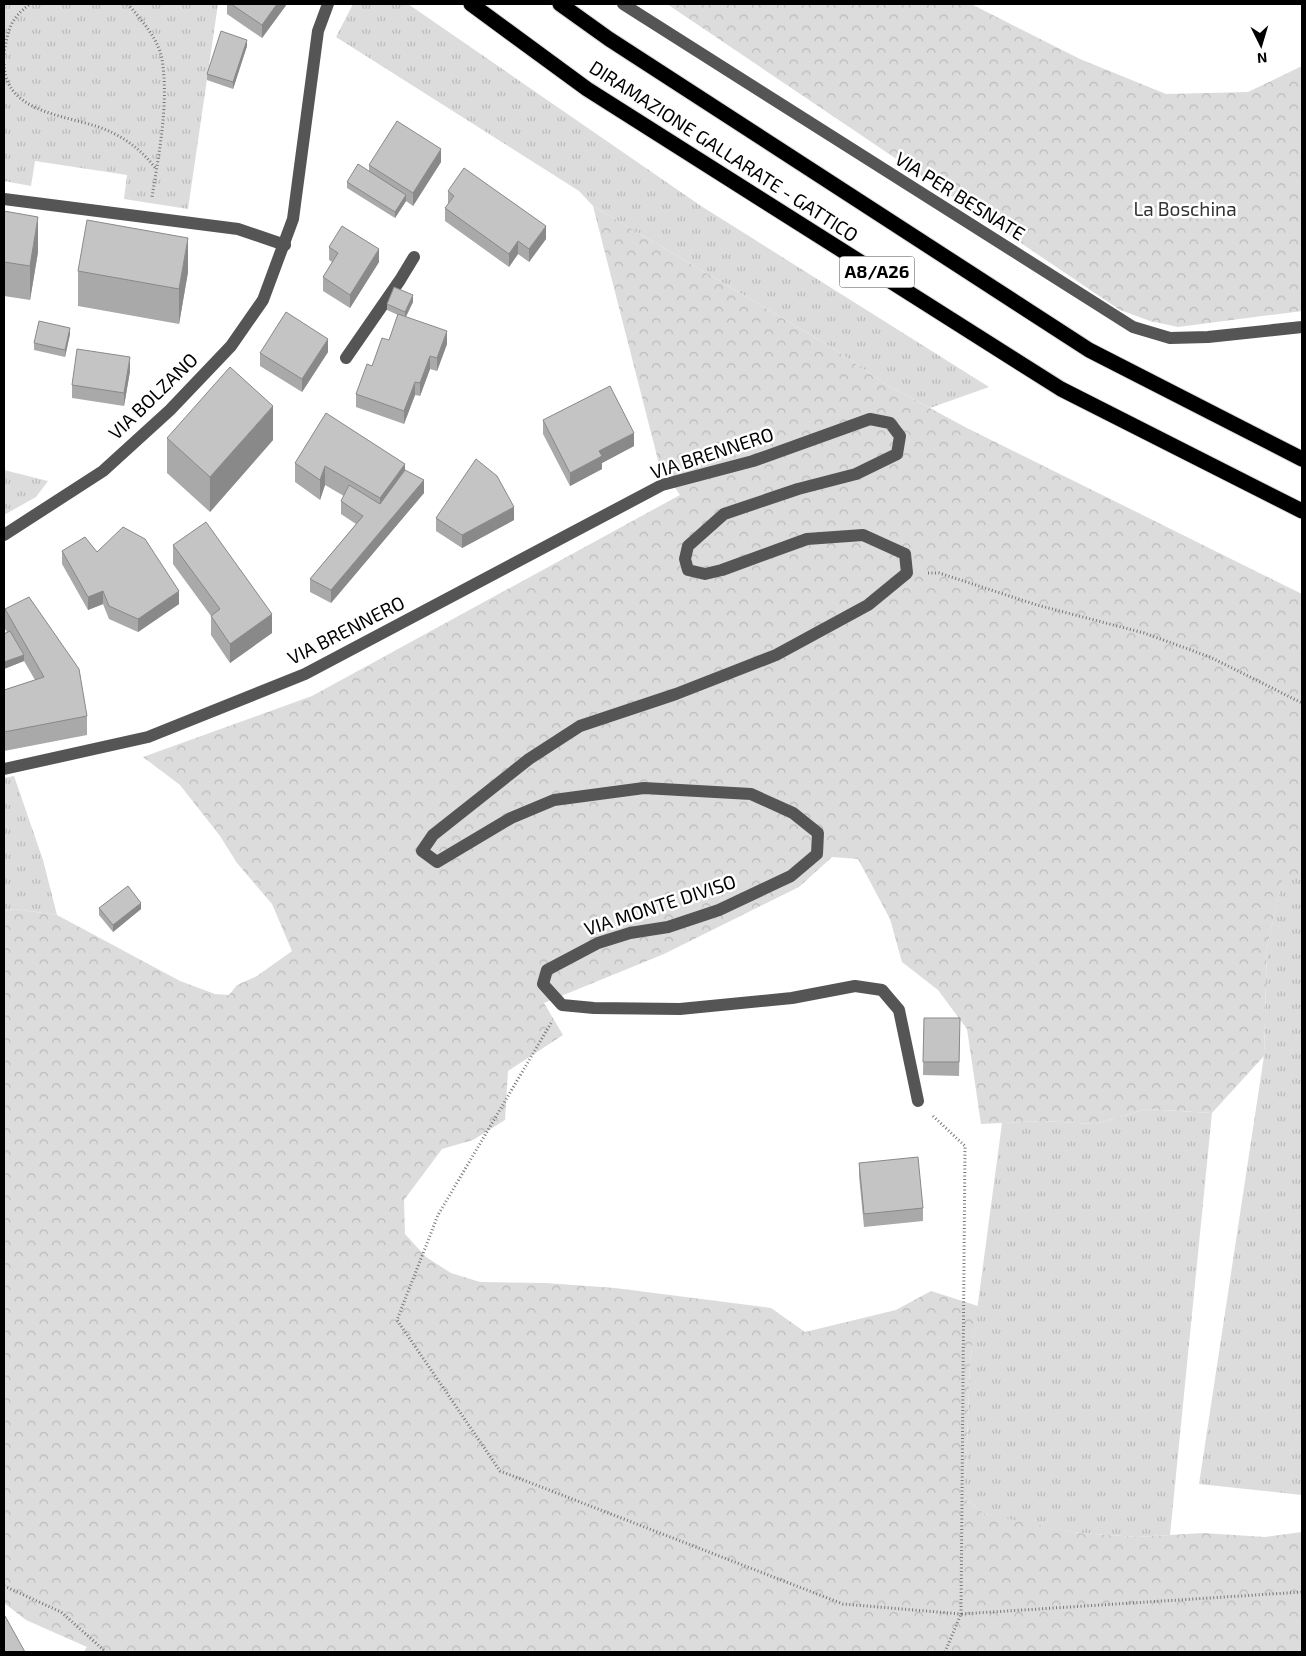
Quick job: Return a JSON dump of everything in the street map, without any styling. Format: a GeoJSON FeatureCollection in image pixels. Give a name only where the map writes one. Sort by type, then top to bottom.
{"type":"FeatureCollection","features":[{"type":"Feature","properties":{"kind":"highway","name":"DIRAMAZIONE GALLARATE - GATTICO"},"geometry":{"type":"LineString","coordinates":[[471,4],[587,89],[1061,389],[1302,511]]}},
{"type":"Feature","properties":{"kind":"highway","name":"DIRAMAZIONE GALLARATE - GATTICO"},"geometry":{"type":"LineString","coordinates":[[560,4],[609,39],[1089,350],[1302,458]]}},
{"type":"Feature","properties":{"kind":"street","name":"VIA BOLZANO"},"geometry":{"type":"LineString","coordinates":[[4,534],[103,470],[170,410],[231,346],[263,300],[285,245],[293,219],[318,31],[328,4]]}},
{"type":"Feature","properties":{"kind":"street","name":"VIA PER BESNATE"},"geometry":{"type":"LineString","coordinates":[[623,4],[1133,327],[1170,338],[1208,337],[1302,327]]}},
{"type":"Feature","properties":{"kind":"street"},"geometry":{"type":"LineString","coordinates":[[4,199],[238,229],[285,245]]}},
{"type":"Feature","properties":{"kind":"street"},"geometry":{"type":"LineString","coordinates":[[346,358],[414,257]]}},
{"type":"Feature","properties":{"kind":"street","name":"VIA BRENNERO"},"geometry":{"type":"LineString","coordinates":[[4,769],[148,737],[296,678],[662,485],[754,461],[870,419],[890,423],[900,436],[897,454],[856,474],[798,489],[724,514],[688,546],[685,559],[688,570],[705,574],[722,570],[807,539],[863,535],[906,554],[907,572]]}},
{"type":"Feature","properties":{"kind":"street","name":"VIA MONTE DIVISO"},"geometry":{"type":"LineString","coordinates":[[562,1005],[543,984],[547,970],[598,943],[630,934],[668,927],[719,910],[790,876],[817,854],[818,833],[793,812],[751,794],[644,788],[554,800],[511,818],[437,862],[422,851],[433,835],[529,759],[580,726],[676,694],[776,655],[868,605],[907,572]]}},
{"type":"Feature","properties":{"kind":"street"},"geometry":{"type":"LineString","coordinates":[[562,1005],[594,1008],[680,1009],[792,998],[855,986],[882,990],[899,1010],[918,1101]]}},
{"type":"Feature","properties":{"kind":"path"},"geometry":{"type":"LineString","coordinates":[[4,54],[7,33],[15,15],[30,4]]}},
{"type":"Feature","properties":{"kind":"path"},"geometry":{"type":"LineString","coordinates":[[128,4],[149,29],[162,58],[162,138],[149,217]]}},
{"type":"Feature","properties":{"kind":"path"},"geometry":{"type":"LineString","coordinates":[[4,64],[4,73],[14,93],[30,106],[112,132],[143,152],[156,170]]}},
{"type":"Feature","properties":{"kind":"path"},"geometry":{"type":"LineString","coordinates":[[907,572],[939,573],[1037,605],[1144,633],[1210,657],[1302,703]]}},
{"type":"Feature","properties":{"kind":"path"},"geometry":{"type":"LineString","coordinates":[[562,1005],[438,1215],[397,1320],[500,1471],[843,1604],[961,1614],[1302,1592]]}},
{"type":"Feature","properties":{"kind":"path"},"geometry":{"type":"LineString","coordinates":[[918,1101],[965,1146],[961,1614],[945,1652]]}},
{"type":"Feature","properties":{"kind":"path"},"geometry":{"type":"LineString","coordinates":[[4,1586],[61,1612],[106,1652]]}},
{"type":"Feature","properties":{"kind":"green space"},"geometry":{"type":"Polygon","coordinates":[[[4,4],[218,4],[188,209],[124,199],[127,175],[35,161],[31,186],[4,181],[4,4]]]}},
{"type":"Feature","properties":{"kind":"green space"},"geometry":{"type":"Polygon","coordinates":[[[353,4],[408,4],[701,206],[989,387],[930,408],[887,385],[831,347],[593,206],[579,191],[336,37],[353,4]]]}},
{"type":"Feature","properties":{"kind":"green space","name":"La Boschina"},"geometry":{"type":"Polygon","coordinates":[[[667,4],[971,4],[1080,59],[1166,94],[1248,92],[1302,66],[1302,311],[1178,327],[1150,321],[1120,310],[667,4]]]}},
{"type":"Feature","properties":{"kind":"green space"},"geometry":{"type":"Polygon","coordinates":[[[593,206],[831,347],[887,385],[967,428],[1302,594],[1302,876],[1283,877],[1267,947],[1264,1056],[1212,1113],[1146,1109],[1095,1124],[1042,1121],[981,1124],[967,1029],[938,990],[902,962],[890,919],[858,859],[832,857],[799,887],[664,954],[544,1003],[563,1035],[508,1071],[505,1120],[473,1140],[442,1149],[404,1200],[405,1234],[426,1257],[451,1273],[480,1282],[546,1283],[615,1288],[771,1308],[805,1332],[896,1310],[931,1291],[978,1306],[970,1363],[966,1473],[961,1496],[985,1514],[1079,1533],[1137,1537],[1203,1533],[1265,1537],[1302,1532],[1302,1652],[84,1652],[87,1647],[26,1620],[4,1603],[4,911],[15,909],[57,915],[180,981],[215,994],[229,995],[237,985],[257,976],[292,951],[272,904],[237,863],[220,836],[180,785],[143,757],[312,696],[680,495],[659,464],[593,206]]]}},
{"type":"Feature","properties":{"kind":"green space"},"geometry":{"type":"Polygon","coordinates":[[[4,470],[48,481],[36,497],[4,515],[4,470]]]}},
{"type":"Feature","properties":{"kind":"green space"},"geometry":{"type":"Polygon","coordinates":[[[14,776],[43,860],[57,915],[15,909],[4,911],[4,778],[14,776]]]}},
{"type":"Feature","properties":{"kind":"green space"},"geometry":{"type":"Polygon","coordinates":[[[1283,876],[1302,876],[1302,1495],[1199,1484],[1264,1056],[1267,947],[1283,876]]]}},
{"type":"Feature","properties":{"kind":"green space"},"geometry":{"type":"Polygon","coordinates":[[[1146,1109],[1212,1113],[1170,1535],[1137,1537],[1079,1533],[985,1514],[961,1496],[966,1473],[970,1363],[1002,1123],[1042,1121],[1095,1124],[1146,1109]]]}},
{"type":"Feature","properties":{"kind":"building"},"geometry":{"type":"Polygon","coordinates":[[[231,4],[277,4],[262,25],[231,4]]]}},
{"type":"Feature","properties":{"kind":"building"},"geometry":{"type":"Polygon","coordinates":[[[221,31],[247,40],[233,82],[207,74],[221,31]]]}},
{"type":"Feature","properties":{"kind":"building"},"geometry":{"type":"Polygon","coordinates":[[[397,121],[441,149],[413,193],[369,165],[397,121]]]}},
{"type":"Feature","properties":{"kind":"building"},"geometry":{"type":"Polygon","coordinates":[[[358,164],[406,195],[395,212],[347,182],[358,164]]]}},
{"type":"Feature","properties":{"kind":"building"},"geometry":{"type":"Polygon","coordinates":[[[464,168],[546,226],[529,249],[518,241],[509,254],[445,208],[454,196],[448,191],[464,168]]]}},
{"type":"Feature","properties":{"kind":"building"},"geometry":{"type":"Polygon","coordinates":[[[4,211],[38,217],[30,266],[4,262],[4,211]]]}},
{"type":"Feature","properties":{"kind":"building"},"geometry":{"type":"Polygon","coordinates":[[[87,220],[188,238],[179,289],[78,271],[87,220]]]}},
{"type":"Feature","properties":{"kind":"building"},"geometry":{"type":"Polygon","coordinates":[[[342,226],[379,249],[350,295],[323,277],[338,253],[329,247],[342,226]]]}},
{"type":"Feature","properties":{"kind":"building"},"geometry":{"type":"Polygon","coordinates":[[[394,287],[413,295],[405,312],[387,304],[394,287]]]}},
{"type":"Feature","properties":{"kind":"building"},"geometry":{"type":"Polygon","coordinates":[[[286,312],[328,339],[302,379],[260,353],[286,312]]]}},
{"type":"Feature","properties":{"kind":"building"},"geometry":{"type":"Polygon","coordinates":[[[398,314],[447,331],[437,358],[430,356],[420,383],[415,382],[404,411],[356,394],[367,364],[372,366],[382,338],[389,340],[398,314]]]}},
{"type":"Feature","properties":{"kind":"building"},"geometry":{"type":"Polygon","coordinates":[[[39,321],[70,328],[65,350],[34,343],[39,321]]]}},
{"type":"Feature","properties":{"kind":"building"},"geometry":{"type":"Polygon","coordinates":[[[77,349],[130,357],[124,393],[72,385],[77,349]]]}},
{"type":"Feature","properties":{"kind":"building"},"geometry":{"type":"Polygon","coordinates":[[[230,367],[273,406],[210,477],[167,438],[230,367]]]}},
{"type":"Feature","properties":{"kind":"building"},"geometry":{"type":"Polygon","coordinates":[[[610,386],[634,433],[599,451],[602,456],[570,473],[543,420],[610,386]]]}},
{"type":"Feature","properties":{"kind":"building"},"geometry":{"type":"Polygon","coordinates":[[[326,413],[405,464],[380,498],[325,466],[320,480],[295,463],[326,413]]]}},
{"type":"Feature","properties":{"kind":"building"},"geometry":{"type":"Polygon","coordinates":[[[476,459],[497,476],[514,507],[462,535],[436,518],[476,459]]]}},
{"type":"Feature","properties":{"kind":"building"},"geometry":{"type":"Polygon","coordinates":[[[405,470],[424,480],[331,590],[310,579],[363,516],[341,501],[349,485],[380,504],[405,470]]]}},
{"type":"Feature","properties":{"kind":"building"},"geometry":{"type":"Polygon","coordinates":[[[206,522],[272,614],[230,644],[211,616],[220,609],[173,545],[206,522]]]}},
{"type":"Feature","properties":{"kind":"building"},"geometry":{"type":"Polygon","coordinates":[[[123,527],[145,539],[179,591],[138,619],[109,606],[103,591],[88,597],[62,551],[85,537],[97,552],[123,527]]]}},
{"type":"Feature","properties":{"kind":"building"},"geometry":{"type":"Polygon","coordinates":[[[29,597],[79,669],[87,716],[4,732],[4,690],[44,677],[5,609],[29,597]]]}},
{"type":"Feature","properties":{"kind":"building"},"geometry":{"type":"Polygon","coordinates":[[[10,631],[24,655],[4,662],[4,634],[10,631]]]}},
{"type":"Feature","properties":{"kind":"building"},"geometry":{"type":"Polygon","coordinates":[[[128,886],[141,903],[113,925],[99,908],[128,886]]]}},
{"type":"Feature","properties":{"kind":"building"},"geometry":{"type":"Polygon","coordinates":[[[924,1018],[960,1018],[959,1062],[923,1062],[924,1018]]]}},
{"type":"Feature","properties":{"kind":"building"},"geometry":{"type":"Polygon","coordinates":[[[918,1157],[923,1208],[864,1214],[859,1163],[918,1157]]]}},
{"type":"Feature","properties":{"kind":"building"},"geometry":{"type":"Polygon","coordinates":[[[5,1616],[25,1652],[4,1652],[5,1616]]]}}]}
